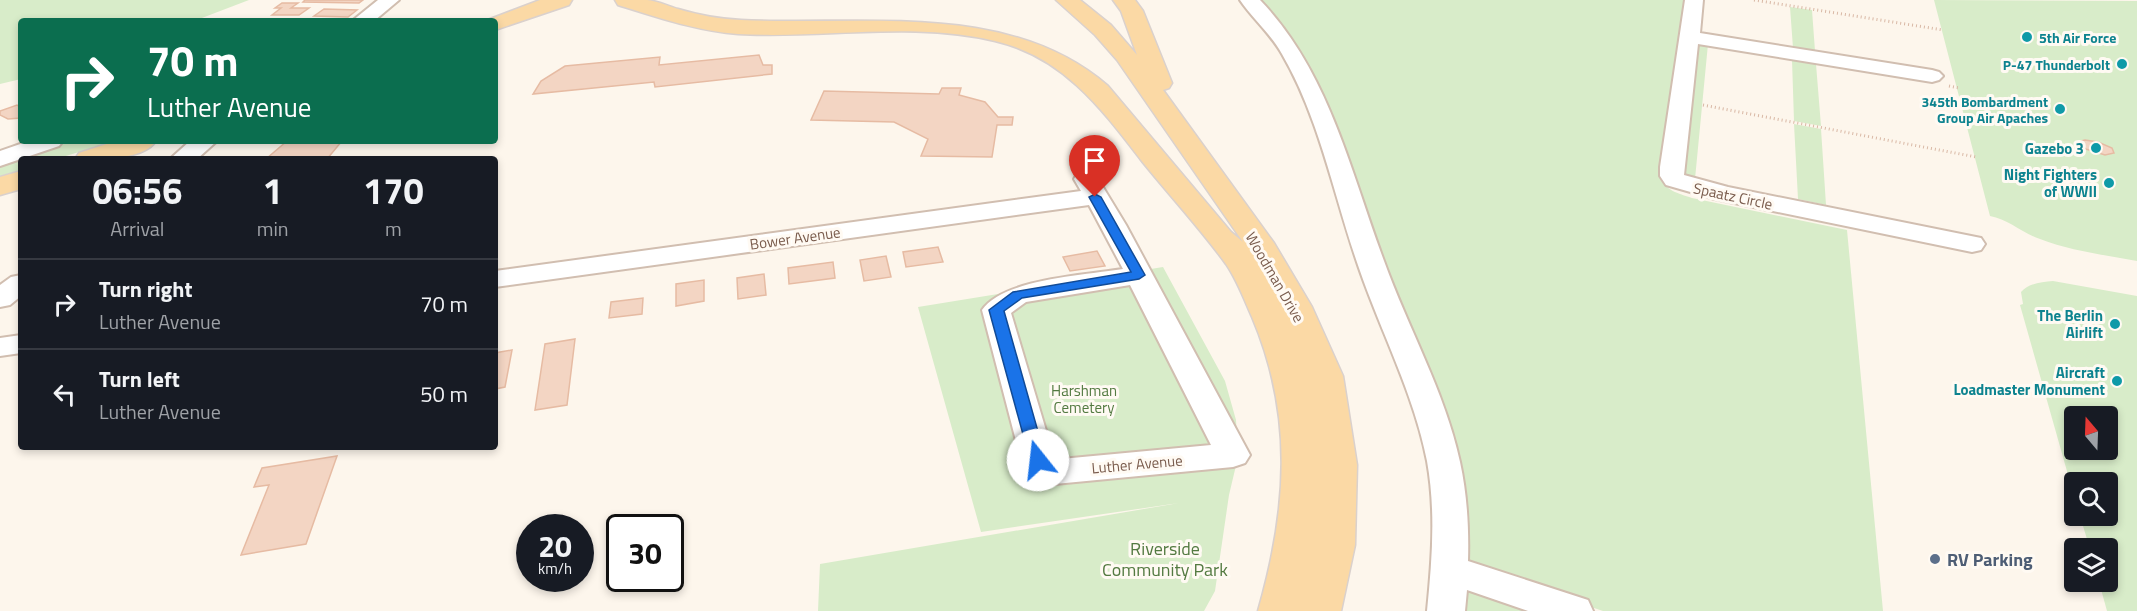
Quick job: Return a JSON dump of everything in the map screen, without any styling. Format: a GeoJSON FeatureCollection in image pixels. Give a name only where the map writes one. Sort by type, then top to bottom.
{"type":"FeatureCollection","features":[{"type":"Feature","properties":{"kind":"main road"},"geometry":{"type":"LineString","coordinates":[[498,22],[561,0]]}},
{"type":"Feature","properties":{"kind":"main road"},"geometry":{"type":"LineString","coordinates":[[626,0],[678,17],[721,26],[769,27],[902,22],[958,25],[990,30],[1041,47],[1079,72],[1106,97],[1244,266]]}},
{"type":"Feature","properties":{"kind":"main road"},"geometry":{"type":"LineString","coordinates":[[663,0],[705,13],[748,20],[791,20],[854,5]]}},
{"type":"Feature","properties":{"kind":"main road"},"geometry":{"type":"LineString","coordinates":[[683,0],[705,13]]}},
{"type":"Feature","properties":{"kind":"main road","name":"Woodman Drive"},"geometry":{"type":"LineString","coordinates":[[1048,0],[1076,23],[1095,44],[1244,266],[1281,346],[1294,387],[1303,441],[1304,485],[1299,533],[1290,580],[1280,611]]}},
{"type":"Feature","properties":{"kind":"main road","name":"Woodman Drive"},"geometry":{"type":"LineString","coordinates":[[1067,0],[1103,30],[1125,55],[1196,158],[1259,243],[1295,307],[1325,376],[1338,465],[1334,545],[1318,611]]}},
{"type":"Feature","properties":{"kind":"main road"},"geometry":{"type":"LineString","coordinates":[[1124,0],[1132,11],[1151,63],[1196,158]]}},
{"type":"Feature","properties":{"kind":"main road"},"geometry":{"type":"LineString","coordinates":[[98,156],[134,144]]}},
{"type":"Feature","properties":{"kind":"main road"},"geometry":{"type":"LineString","coordinates":[[0,186],[18,181]]}},
{"type":"Feature","properties":{"kind":"street"},"geometry":{"type":"LineString","coordinates":[[366,18],[390,0]]}},
{"type":"Feature","properties":{"kind":"street"},"geometry":{"type":"LineString","coordinates":[[1250,0],[1281,37],[1307,78],[1370,261],[1438,440],[1450,510],[1446,611]]}},
{"type":"Feature","properties":{"kind":"street","name":"Spaatz Circle"},"geometry":{"type":"LineString","coordinates":[[1694,0],[1672,167],[1672,176],[1675,180],[1713,192],[1972,244]]}},
{"type":"Feature","properties":{"kind":"street"},"geometry":{"type":"LineString","coordinates":[[1689,37],[1932,76]]}},
{"type":"Feature","properties":{"kind":"street"},"geometry":{"type":"LineString","coordinates":[[0,159],[42,144]]}},
{"type":"Feature","properties":{"kind":"street"},"geometry":{"type":"LineString","coordinates":[[186,156],[201,144]]}},
{"type":"Feature","properties":{"kind":"street","name":"Luther Avenue"},"geometry":{"type":"LineString","coordinates":[[1090,188],[1139,275],[1233,455],[1055,472],[1038,460],[996,310],[1018,295],[1139,275]]}},
{"type":"Feature","properties":{"kind":"street","name":"Bower Avenue"},"geometry":{"type":"LineString","coordinates":[[498,279],[1090,188]]}},
{"type":"Feature","properties":{"kind":"street"},"geometry":{"type":"LineString","coordinates":[[0,299],[18,285]]}},
{"type":"Feature","properties":{"kind":"street"},"geometry":{"type":"LineString","coordinates":[[0,347],[18,344]]}},
{"type":"Feature","properties":{"kind":"street"},"geometry":{"type":"LineString","coordinates":[[1449,570],[1574,611]]}},
{"type":"Feature","properties":{"kind":"path"},"geometry":{"type":"LineString","coordinates":[[1754,0],[1943,30]]}},
{"type":"Feature","properties":{"kind":"path"},"geometry":{"type":"LineString","coordinates":[[1703,105],[1976,157]]}},
{"type":"Feature","properties":{"kind":"green space"},"geometry":{"type":"Polygon","coordinates":[[[0,0],[249,0],[202,18],[18,18],[18,80],[0,84],[0,0]]]}},
{"type":"Feature","properties":{"kind":"green space"},"geometry":{"type":"Polygon","coordinates":[[[1256,0],[1685,0],[1659,177],[1662,182],[1673,191],[1692,198],[1847,230],[1883,611],[1603,611],[1490,573],[1461,559],[1315,84],[1256,0]]]}},
{"type":"Feature","properties":{"kind":"green space"},"geometry":{"type":"Polygon","coordinates":[[[1934,0],[2137,1],[2137,261],[2064,247],[2033,236],[2003,220],[1990,216],[1934,0]]]}},
{"type":"Feature","properties":{"kind":"green space"},"geometry":{"type":"Polygon","coordinates":[[[1790,7],[1812,10],[1815,51],[1793,48],[1790,7]]]}},
{"type":"Feature","properties":{"kind":"green space"},"geometry":{"type":"Polygon","coordinates":[[[1699,41],[1708,44],[1695,179],[1683,175],[1699,41]]]}},
{"type":"Feature","properties":{"kind":"green space"},"geometry":{"type":"Polygon","coordinates":[[[1792,60],[1816,64],[1821,126],[1794,121],[1792,60]]]}},
{"type":"Feature","properties":{"kind":"green space"},"geometry":{"type":"Polygon","coordinates":[[[1794,124],[1821,129],[1826,205],[1798,199],[1794,124]]]}},
{"type":"Feature","properties":{"kind":"green space"},"geometry":{"type":"Polygon","coordinates":[[[55,144],[105,144],[66,156],[22,156],[55,144]]]}},
{"type":"Feature","properties":{"kind":"green space"},"geometry":{"type":"Polygon","coordinates":[[[18,157],[18,171],[0,176],[0,164],[18,157]]]}},
{"type":"Feature","properties":{"kind":"green space","name":"Harshman Cemetery"},"geometry":{"type":"Polygon","coordinates":[[[1163,267],[1225,381],[1236,420],[1238,457],[1229,495],[1215,591],[1204,611],[818,611],[820,564],[1179,503],[981,532],[918,307],[1163,267]]]}},
{"type":"Feature","properties":{"kind":"green space"},"geometry":{"type":"Polygon","coordinates":[[[2053,281],[2137,296],[2137,611],[2107,611],[2102,592],[2118,592],[2118,538],[2087,538],[2083,526],[2118,526],[2118,472],[2067,472],[2020,305],[2023,304],[2021,292],[2035,283],[2053,281]]]}},
{"type":"Feature","properties":{"kind":"green space"},"geometry":{"type":"Polygon","coordinates":[[[1463,589],[1535,611],[1459,611],[1463,589]]]}},
{"type":"Feature","properties":{"kind":"building"},"geometry":{"type":"Polygon","coordinates":[[[305,0],[363,0],[359,3],[303,2],[305,0]]]}},
{"type":"Feature","properties":{"kind":"building"},"geometry":{"type":"Polygon","coordinates":[[[282,3],[298,3],[291,8],[309,8],[299,15],[272,15],[281,8],[275,8],[282,3]]]}},
{"type":"Feature","properties":{"kind":"building"},"geometry":{"type":"Polygon","coordinates":[[[324,9],[357,10],[348,17],[314,16],[324,9]]]}},
{"type":"Feature","properties":{"kind":"building"},"geometry":{"type":"Polygon","coordinates":[[[759,55],[763,65],[772,65],[772,74],[655,87],[654,82],[533,94],[541,81],[565,66],[660,57],[659,65],[759,55]]]}},
{"type":"Feature","properties":{"kind":"building"},"geometry":{"type":"Polygon","coordinates":[[[942,88],[961,88],[959,95],[985,102],[998,117],[1013,117],[1012,125],[997,125],[992,157],[921,156],[928,139],[894,122],[811,120],[824,91],[939,94],[942,88]]]}},
{"type":"Feature","properties":{"kind":"building"},"geometry":{"type":"Polygon","coordinates":[[[17,105],[18,118],[8,119],[0,115],[0,111],[17,105]]]}},
{"type":"Feature","properties":{"kind":"building","name":"Gazebo 3"},"geometry":{"type":"Polygon","coordinates":[[[2085,140],[2112,148],[2114,153],[2105,155],[2079,147],[2077,142],[2085,140]]]}},
{"type":"Feature","properties":{"kind":"building"},"geometry":{"type":"Polygon","coordinates":[[[284,144],[340,144],[330,156],[270,156],[284,144]]]}},
{"type":"Feature","properties":{"kind":"building"},"geometry":{"type":"Polygon","coordinates":[[[938,247],[943,262],[906,267],[903,252],[938,247]]]}},
{"type":"Feature","properties":{"kind":"building"},"geometry":{"type":"Polygon","coordinates":[[[1097,251],[1105,266],[1070,271],[1063,257],[1097,251]]]}},
{"type":"Feature","properties":{"kind":"building"},"geometry":{"type":"Polygon","coordinates":[[[886,256],[891,277],[864,281],[860,260],[886,256]]]}},
{"type":"Feature","properties":{"kind":"building"},"geometry":{"type":"Polygon","coordinates":[[[833,262],[835,278],[789,284],[788,268],[833,262]]]}},
{"type":"Feature","properties":{"kind":"building"},"geometry":{"type":"Polygon","coordinates":[[[764,274],[766,295],[738,299],[737,278],[764,274]]]}},
{"type":"Feature","properties":{"kind":"building"},"geometry":{"type":"Polygon","coordinates":[[[704,280],[704,301],[676,306],[676,284],[704,280]]]}},
{"type":"Feature","properties":{"kind":"building"},"geometry":{"type":"Polygon","coordinates":[[[643,298],[642,314],[609,318],[611,302],[643,298]]]}},
{"type":"Feature","properties":{"kind":"building"},"geometry":{"type":"Polygon","coordinates":[[[575,339],[567,405],[535,410],[545,344],[575,339]]]}},
{"type":"Feature","properties":{"kind":"building"},"geometry":{"type":"Polygon","coordinates":[[[512,350],[505,387],[498,388],[498,352],[512,350]]]}},
{"type":"Feature","properties":{"kind":"building"},"geometry":{"type":"Polygon","coordinates":[[[337,456],[306,544],[241,555],[269,485],[254,487],[262,468],[337,456]]]}},
{"type":"Feature","properties":{"kind":"place","name":"5th Air Force"},"geometry":{"type":"Point","coordinates":[2027,37]}},
{"type":"Feature","properties":{"kind":"place","name":"P-47 Thunderbolt"},"geometry":{"type":"Point","coordinates":[2122,64]}},
{"type":"Feature","properties":{"kind":"place","name":"345th Bombardment Group Air Apaches"},"geometry":{"type":"Point","coordinates":[2060,109]}},
{"type":"Feature","properties":{"kind":"place","name":"Gazebo 3"},"geometry":{"type":"Point","coordinates":[2096,148]}},
{"type":"Feature","properties":{"kind":"place","name":"Night Fighters of WWII"},"geometry":{"type":"Point","coordinates":[2109,183]}},
{"type":"Feature","properties":{"kind":"place","name":"The Berlin Airlift"},"geometry":{"type":"Point","coordinates":[2115,324]}},
{"type":"Feature","properties":{"kind":"place","name":"Aircraft Loadmaster Monument"},"geometry":{"type":"Point","coordinates":[2117,381]}},
{"type":"Feature","properties":{"kind":"place","name":"RV Parking"},"geometry":{"type":"Point","coordinates":[1935,559]}},
{"type":"Feature","properties":{"kind":"route"},"geometry":{"type":"LineString","coordinates":[[1038,460],[996,310],[1018,295],[1139,275],[1113,225],[1095,197]]}},
{"type":"Feature","properties":{"kind":"park label","name":"Riverside Community Park"},"geometry":{"type":"Point","coordinates":[1165,558]}}]}
